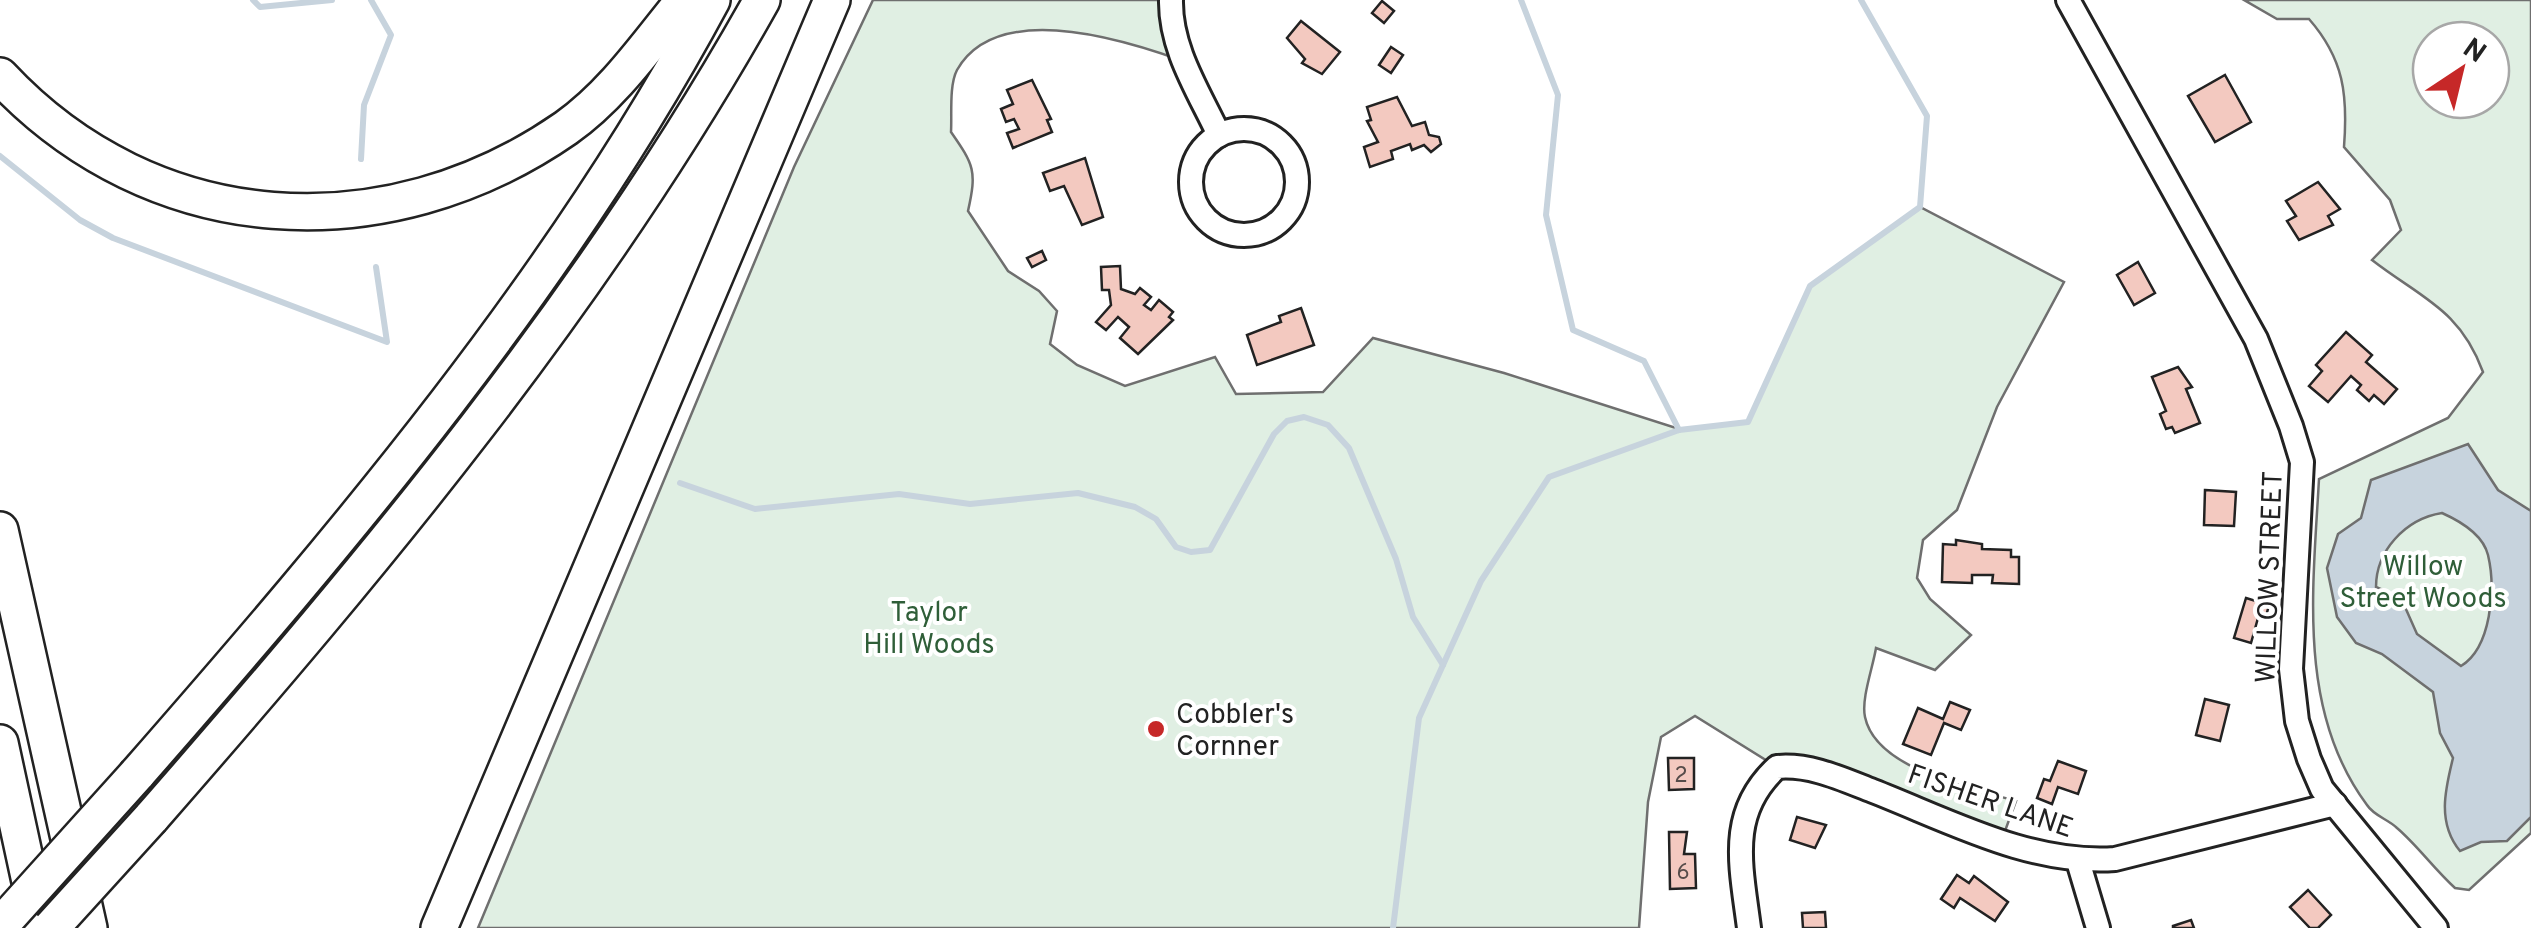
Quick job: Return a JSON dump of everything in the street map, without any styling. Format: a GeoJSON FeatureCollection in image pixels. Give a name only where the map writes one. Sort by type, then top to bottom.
{"type":"FeatureCollection","features":[{"type":"Feature","properties":{"kind":"highway"},"geometry":{"type":"LineString","coordinates":[[0,76],[24,102],[85,148],[146,178],[206,200],[345,213],[423,198],[496,171],[569,126],[618,81],[684,0]]}},
{"type":"Feature","properties":{"kind":"highway"},"geometry":{"type":"LineString","coordinates":[[0,926],[330,552],[420,438],[552,254],[680,59],[712,0]]}},
{"type":"Feature","properties":{"kind":"highway"},"geometry":{"type":"LineString","coordinates":[[51,928],[307,640],[468,441],[576,292],[762,0]]}},
{"type":"Feature","properties":{"kind":"highway"},"geometry":{"type":"LineString","coordinates":[[439,928],[832,0]]}},
{"type":"Feature","properties":{"kind":"highway"},"geometry":{"type":"LineString","coordinates":[[0,530],[90,928]]}},
{"type":"Feature","properties":{"kind":"highway"},"geometry":{"type":"LineString","coordinates":[[0,743],[40,928]]}},
{"type":"Feature","properties":{"kind":"street"},"geometry":{"type":"LineString","coordinates":[[1171,0],[1170,24],[1219,135]]}},
{"type":"Feature","properties":{"kind":"street","name":"WILLOW STREET"},"geometry":{"type":"LineString","coordinates":[[2068,0],[2256,339],[2291,426],[2302,462],[2292,670],[2296,721],[2322,789],[2436,928]]}},
{"type":"Feature","properties":{"kind":"street"},"geometry":{"type":"LineString","coordinates":[[1250,130],[1270,136],[1286,150],[1295,169],[1296,190],[1288,210],[1274,225],[1254,233],[1233,233],[1213,225],[1198,209],[1191,188],[1193,167],[1203,148],[1219,135],[1250,130]]}},
{"type":"Feature","properties":{"kind":"street","name":"FISHER LANE"},"geometry":{"type":"LineString","coordinates":[[1749,928],[1741,830],[1754,790],[1777,766],[1805,768],[2002,842],[2078,862],[2115,859],[2335,804]]}},
{"type":"Feature","properties":{"kind":"street"},"geometry":{"type":"LineString","coordinates":[[2078,862],[2098,928]]}},
{"type":"Feature","properties":{"kind":"green space","name":"Taylor Hill Woods"},"geometry":{"type":"Polygon","coordinates":[[[873,0],[1171,0],[1183,61],[1095,36],[1030,31],[1001,36],[976,49],[957,70],[952,92],[951,132],[972,169],[968,211],[1008,271],[1039,291],[1057,311],[1050,344],[1077,365],[1125,386],[1215,357],[1236,394],[1323,392],[1373,338],[1504,373],[1679,429],[1748,422],[1810,286],[1920,207],[2064,282],[1997,407],[1957,510],[1923,540],[1917,578],[1930,599],[1971,635],[1935,670],[1876,648],[1865,701],[1865,717],[1873,735],[1887,751],[1928,774],[2016,801],[2001,842],[1777,767],[1695,716],[1661,737],[1648,802],[1639,928],[478,928],[794,167],[873,0]]]}},
{"type":"Feature","properties":{"kind":"green space","name":"Willow Street Woods"},"geometry":{"type":"Polygon","coordinates":[[[2244,0],[2531,0],[2531,833],[2469,890],[2455,888],[2405,835],[2370,809],[2345,769],[2329,730],[2319,690],[2313,606],[2319,479],[2448,418],[2483,372],[2474,351],[2451,319],[2372,260],[2401,230],[2390,200],[2344,147],[2344,94],[2337,63],[2309,19],[2277,19],[2244,0]]]}},
{"type":"Feature","properties":{"kind":"shaded area"},"geometry":{"type":"Polygon","coordinates":[[[2468,444],[2498,490],[2531,511],[2531,817],[2507,841],[2481,842],[2460,851],[2446,818],[2453,758],[2440,733],[2433,692],[2382,654],[2356,643],[2337,617],[2327,568],[2338,534],[2361,518],[2371,480],[2468,444]],[[2442,513],[2416,522],[2395,539],[2381,561],[2376,587],[2401,598],[2417,634],[2461,666],[2479,646],[2485,632],[2491,600],[2490,569],[2481,541],[2442,513]]]}},
{"type":"Feature","properties":{"kind":"building"},"geometry":{"type":"Polygon","coordinates":[[[1382,1],[1394,11],[1384,23],[1372,13],[1382,1]]]}},
{"type":"Feature","properties":{"kind":"building"},"geometry":{"type":"Polygon","coordinates":[[[1301,21],[1340,52],[1322,74],[1302,63],[1305,59],[1287,38],[1301,21]]]}},
{"type":"Feature","properties":{"kind":"building"},"geometry":{"type":"Polygon","coordinates":[[[1391,47],[1403,55],[1391,73],[1379,65],[1391,47]]]}},
{"type":"Feature","properties":{"kind":"building"},"geometry":{"type":"Polygon","coordinates":[[[2225,75],[2251,122],[2215,142],[2188,96],[2225,75]]]}},
{"type":"Feature","properties":{"kind":"building"},"geometry":{"type":"Polygon","coordinates":[[[1032,80],[1051,119],[1047,120],[1052,132],[1013,148],[1007,133],[1019,129],[1014,119],[1006,122],[1001,109],[1013,104],[1007,90],[1032,80]]]}},
{"type":"Feature","properties":{"kind":"building"},"geometry":{"type":"Polygon","coordinates":[[[1397,97],[1412,126],[1425,122],[1429,135],[1439,137],[1441,144],[1431,152],[1424,145],[1412,150],[1410,144],[1391,151],[1393,159],[1370,167],[1364,147],[1378,142],[1367,121],[1371,120],[1367,107],[1397,97]]]}},
{"type":"Feature","properties":{"kind":"building"},"geometry":{"type":"Polygon","coordinates":[[[1085,158],[1103,217],[1082,225],[1064,186],[1050,191],[1043,173],[1085,158]]]}},
{"type":"Feature","properties":{"kind":"building"},"geometry":{"type":"Polygon","coordinates":[[[2318,182],[2340,209],[2328,216],[2333,225],[2299,240],[2287,221],[2296,216],[2286,201],[2318,182]]]}},
{"type":"Feature","properties":{"kind":"building"},"geometry":{"type":"Polygon","coordinates":[[[1042,251],[1046,260],[1032,267],[1027,258],[1042,251]]]}},
{"type":"Feature","properties":{"kind":"building"},"geometry":{"type":"Polygon","coordinates":[[[2138,262],[2155,293],[2134,305],[2117,275],[2138,262]]]}},
{"type":"Feature","properties":{"kind":"building"},"geometry":{"type":"Polygon","coordinates":[[[1120,266],[1121,289],[1135,294],[1140,288],[1151,297],[1144,305],[1151,310],[1159,300],[1173,312],[1169,317],[1173,320],[1138,354],[1120,338],[1129,327],[1118,317],[1106,330],[1096,322],[1111,305],[1109,290],[1102,290],[1101,267],[1120,266]]]}},
{"type":"Feature","properties":{"kind":"building"},"geometry":{"type":"Polygon","coordinates":[[[1301,308],[1314,345],[1257,365],[1247,335],[1281,322],[1279,316],[1301,308]]]}},
{"type":"Feature","properties":{"kind":"building"},"geometry":{"type":"Polygon","coordinates":[[[2346,332],[2372,355],[2366,362],[2397,389],[2384,404],[2374,395],[2369,401],[2357,390],[2361,385],[2351,376],[2328,402],[2309,386],[2322,371],[2316,365],[2346,332]]]}},
{"type":"Feature","properties":{"kind":"building"},"geometry":{"type":"Polygon","coordinates":[[[2178,367],[2192,387],[2186,389],[2200,423],[2175,433],[2172,427],[2166,429],[2160,414],[2166,411],[2152,377],[2178,367]]]}},
{"type":"Feature","properties":{"kind":"building"},"geometry":{"type":"Polygon","coordinates":[[[2205,490],[2236,492],[2234,526],[2204,525],[2205,490]]]}},
{"type":"Feature","properties":{"kind":"building"},"geometry":{"type":"Polygon","coordinates":[[[1956,540],[1982,544],[1982,549],[2011,550],[2011,557],[2019,557],[2019,584],[1992,583],[1993,575],[1972,575],[1972,583],[1942,582],[1943,544],[1956,545],[1956,540]]]}},
{"type":"Feature","properties":{"kind":"building"},"geometry":{"type":"Polygon","coordinates":[[[2246,598],[2269,605],[2265,620],[2258,618],[2251,643],[2234,638],[2246,598]]]}},
{"type":"Feature","properties":{"kind":"building"},"geometry":{"type":"Polygon","coordinates":[[[2205,699],[2229,705],[2220,741],[2196,735],[2205,699]]]}},
{"type":"Feature","properties":{"kind":"building"},"geometry":{"type":"Polygon","coordinates":[[[1950,702],[1970,710],[1961,730],[1944,723],[1931,755],[1903,744],[1918,708],[1943,719],[1950,702]]]}},
{"type":"Feature","properties":{"kind":"building"},"geometry":{"type":"Polygon","coordinates":[[[1668,758],[1694,758],[1694,789],[1669,790],[1668,758]]]}},
{"type":"Feature","properties":{"kind":"building"},"geometry":{"type":"Polygon","coordinates":[[[2058,761],[2086,771],[2078,794],[2058,787],[2052,804],[2037,798],[2044,779],[2050,781],[2058,761]]]}},
{"type":"Feature","properties":{"kind":"building"},"geometry":{"type":"Polygon","coordinates":[[[1797,817],[1826,825],[1815,848],[1790,840],[1797,817]]]}},
{"type":"Feature","properties":{"kind":"building"},"geometry":{"type":"Polygon","coordinates":[[[1669,832],[1687,832],[1684,854],[1695,854],[1696,888],[1670,889],[1669,832]]]}},
{"type":"Feature","properties":{"kind":"building"},"geometry":{"type":"Polygon","coordinates":[[[1957,875],[1969,883],[1974,876],[2008,902],[1995,921],[1960,898],[1954,908],[1941,899],[1957,875]]]}},
{"type":"Feature","properties":{"kind":"building"},"geometry":{"type":"Polygon","coordinates":[[[2308,890],[2331,915],[2318,928],[2310,928],[2290,907],[2308,890]]]}},
{"type":"Feature","properties":{"kind":"building"},"geometry":{"type":"Polygon","coordinates":[[[1825,912],[1826,928],[1803,928],[1802,913],[1825,912]]]}},
{"type":"Feature","properties":{"kind":"building"},"geometry":{"type":"Polygon","coordinates":[[[2191,920],[2194,928],[2173,928],[2173,926],[2191,920]]]}},
{"type":"Feature","properties":{"kind":"waterway"},"geometry":{"type":"LineString","coordinates":[[253,0],[260,7],[332,0]]}},
{"type":"Feature","properties":{"kind":"waterway"},"geometry":{"type":"LineString","coordinates":[[361,159],[364,105],[391,35],[371,0]]}},
{"type":"Feature","properties":{"kind":"waterway"},"geometry":{"type":"LineString","coordinates":[[1521,0],[1558,95],[1546,215],[1573,330],[1644,361],[1679,430]]}},
{"type":"Feature","properties":{"kind":"waterway"},"geometry":{"type":"LineString","coordinates":[[1393,928],[1419,718],[1481,581],[1549,477],[1679,430],[1748,422],[1810,286],[1920,207],[1927,116],[1861,0]]}},
{"type":"Feature","properties":{"kind":"waterway"},"geometry":{"type":"LineString","coordinates":[[0,156],[80,220],[113,238],[387,342],[376,267]]}},
{"type":"Feature","properties":{"kind":"waterway"},"geometry":{"type":"LineString","coordinates":[[680,483],[755,509],[899,494],[970,504],[1078,493],[1135,507],[1156,519],[1176,547],[1191,552],[1210,550],[1274,434],[1287,421],[1304,417],[1328,425],[1349,448],[1396,559],[1413,617],[1443,665]]}},
{"type":"Feature","properties":{"kind":"place","name":"Cobbler's Cornner"},"geometry":{"type":"Point","coordinates":[1156,729]}}]}
